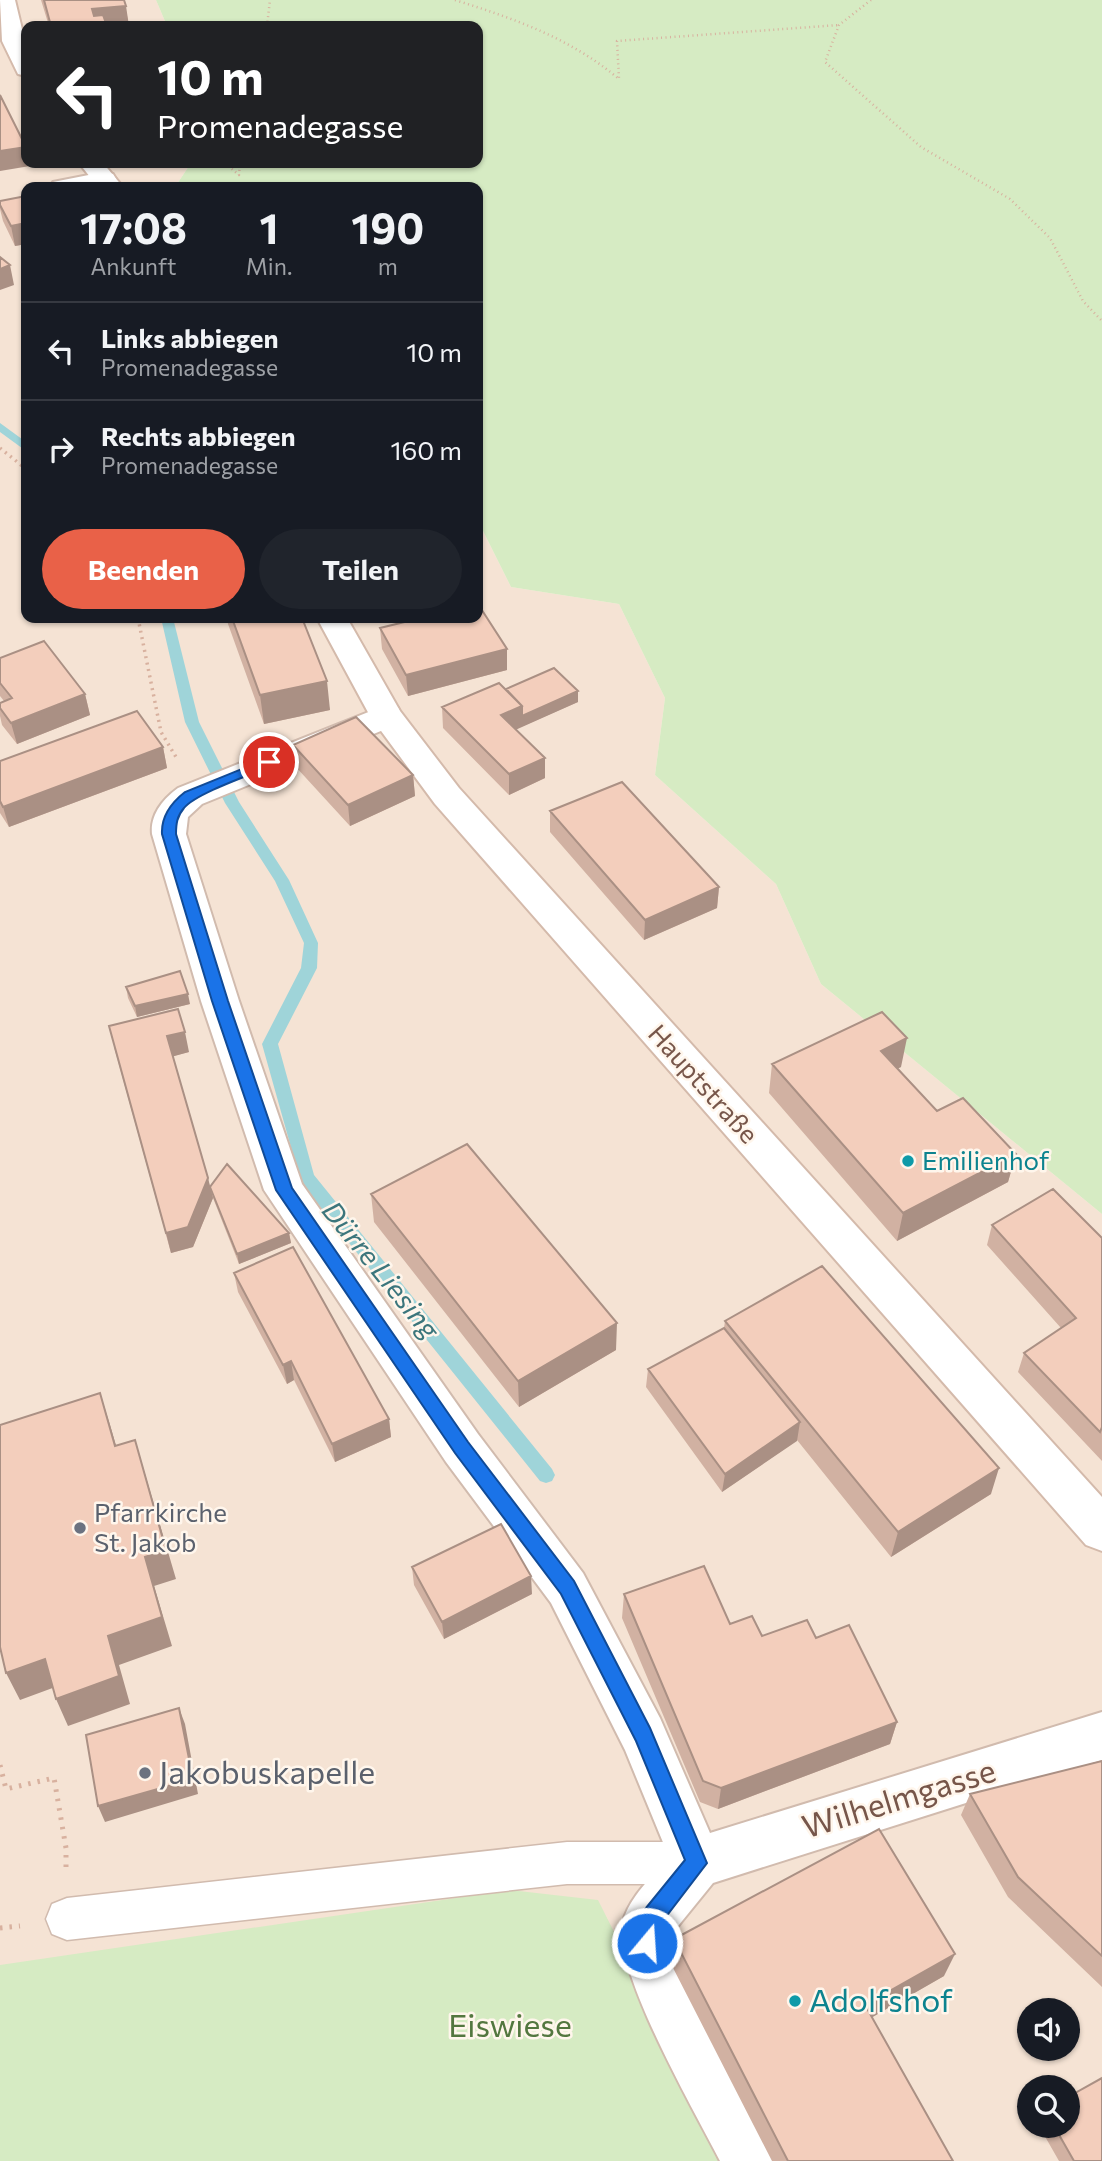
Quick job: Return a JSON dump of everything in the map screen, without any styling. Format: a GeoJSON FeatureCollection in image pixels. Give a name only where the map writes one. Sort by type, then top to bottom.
{"type":"FeatureCollection","features":[{"type":"Feature","properties":{"kind":"street"},"geometry":{"type":"LineString","coordinates":[[4,0],[13,41],[21,58]]}},
{"type":"Feature","properties":{"kind":"street"},"geometry":{"type":"LineString","coordinates":[[80,182],[102,176]]}},
{"type":"Feature","properties":{"kind":"street","name":"Hauptstraße"},"geometry":{"type":"LineString","coordinates":[[335,623],[386,716],[447,796],[1102,1530]]}},
{"type":"Feature","properties":{"kind":"street"},"geometry":{"type":"LineString","coordinates":[[386,716],[197,792],[178,805],[168,828],[220,1001],[284,1190],[462,1448],[567,1588],[643,1735],[697,1863],[649,1921],[647,1943],[655,1974],[749,2161]]}},
{"type":"Feature","properties":{"kind":"street","name":"Wilhelmgasse"},"geometry":{"type":"LineString","coordinates":[[697,1863],[1102,1736]]}},
{"type":"Feature","properties":{"kind":"lane"},"geometry":{"type":"LineString","coordinates":[[66,1919],[567,1863],[697,1863]]}},
{"type":"Feature","properties":{"kind":"path"},"geometry":{"type":"LineString","coordinates":[[268,21],[270,0]]}},
{"type":"Feature","properties":{"kind":"path"},"geometry":{"type":"LineString","coordinates":[[455,0],[542,28],[596,57],[619,79],[617,41],[839,24],[871,0]]}},
{"type":"Feature","properties":{"kind":"path"},"geometry":{"type":"LineString","coordinates":[[839,24],[825,62],[921,147],[1010,199],[1051,238],[1083,301],[1102,321]]}},
{"type":"Feature","properties":{"kind":"path"},"geometry":{"type":"LineString","coordinates":[[231,168],[239,175],[240,168]]}},
{"type":"Feature","properties":{"kind":"path"},"geometry":{"type":"LineString","coordinates":[[0,448],[21,465]]}},
{"type":"Feature","properties":{"kind":"path"},"geometry":{"type":"LineString","coordinates":[[139,623],[161,732],[197,792]]}},
{"type":"Feature","properties":{"kind":"path"},"geometry":{"type":"LineString","coordinates":[[0,1765],[6,1789],[54,1778],[66,1848],[66,1919]]}},
{"type":"Feature","properties":{"kind":"shaded area"},"geometry":{"type":"Polygon","coordinates":[[[0,0],[156,0],[165,21],[21,21],[21,168],[188,168],[178,182],[21,182],[21,623],[483,623],[483,531],[511,587],[619,604],[665,698],[655,775],[776,884],[821,984],[1102,1214],[1102,2161],[0,2161],[0,0]]]}},
{"type":"Feature","properties":{"kind":"green space"},"geometry":{"type":"Polygon","coordinates":[[[156,0],[1102,0],[1102,1214],[821,984],[776,884],[655,775],[665,698],[619,604],[511,587],[483,531],[483,182],[178,182],[188,168],[483,168],[483,21],[165,21],[156,0]]]}},
{"type":"Feature","properties":{"kind":"green space","name":"Eiswiese"},"geometry":{"type":"Polygon","coordinates":[[[510,1890],[598,1900],[729,2161],[0,2161],[0,1965],[510,1890]]]}},
{"type":"Feature","properties":{"kind":"building"},"geometry":{"type":"Polygon","coordinates":[[[44,0],[124,0],[126,6],[92,9],[94,16],[103,15],[105,21],[50,21],[44,0]]]}},
{"type":"Feature","properties":{"kind":"building"},"geometry":{"type":"Polygon","coordinates":[[[0,95],[21,137],[21,148],[0,151],[0,95]]]}},
{"type":"Feature","properties":{"kind":"building"},"geometry":{"type":"Polygon","coordinates":[[[21,197],[21,224],[11,226],[0,201],[21,197]]]}},
{"type":"Feature","properties":{"kind":"building"},"geometry":{"type":"Polygon","coordinates":[[[0,257],[10,265],[0,269],[0,257]]]}},
{"type":"Feature","properties":{"kind":"building"},"geometry":{"type":"Polygon","coordinates":[[[483,612],[507,649],[406,675],[380,628],[400,623],[483,623],[483,612]]]}},
{"type":"Feature","properties":{"kind":"building"},"geometry":{"type":"Polygon","coordinates":[[[234,623],[304,623],[327,681],[260,695],[234,623]]]}},
{"type":"Feature","properties":{"kind":"building"},"geometry":{"type":"Polygon","coordinates":[[[44,641],[85,694],[11,723],[0,708],[0,703],[12,698],[0,683],[0,658],[44,641]]]}},
{"type":"Feature","properties":{"kind":"building"},"geometry":{"type":"Polygon","coordinates":[[[554,668],[578,691],[522,716],[522,706],[506,689],[554,668]]]}},
{"type":"Feature","properties":{"kind":"building"},"geometry":{"type":"Polygon","coordinates":[[[499,683],[522,706],[501,715],[545,758],[509,774],[442,707],[499,683]]]}},
{"type":"Feature","properties":{"kind":"building"},"geometry":{"type":"Polygon","coordinates":[[[137,711],[163,747],[3,807],[0,801],[0,761],[137,711]]]}},
{"type":"Feature","properties":{"kind":"building"},"geometry":{"type":"Polygon","coordinates":[[[356,717],[413,775],[348,805],[293,745],[356,717]]]}},
{"type":"Feature","properties":{"kind":"building"},"geometry":{"type":"Polygon","coordinates":[[[622,782],[719,887],[645,920],[550,811],[622,782]]]}},
{"type":"Feature","properties":{"kind":"building"},"geometry":{"type":"Polygon","coordinates":[[[180,971],[188,994],[135,1006],[126,987],[180,971]]]}},
{"type":"Feature","properties":{"kind":"building"},"geometry":{"type":"Polygon","coordinates":[[[178,1009],[185,1032],[167,1036],[208,1178],[188,1227],[166,1233],[109,1026],[178,1009]]]}},
{"type":"Feature","properties":{"kind":"building","name":"Emilienhof"},"geometry":{"type":"Polygon","coordinates":[[[882,1012],[907,1038],[881,1051],[937,1111],[963,1098],[1016,1154],[903,1213],[772,1064],[882,1012]]]}},
{"type":"Feature","properties":{"kind":"building"},"geometry":{"type":"Polygon","coordinates":[[[467,1144],[617,1323],[518,1381],[371,1194],[467,1144]]]}},
{"type":"Feature","properties":{"kind":"building"},"geometry":{"type":"Polygon","coordinates":[[[227,1164],[289,1233],[237,1254],[210,1187],[227,1164]]]}},
{"type":"Feature","properties":{"kind":"building"},"geometry":{"type":"Polygon","coordinates":[[[1053,1189],[1102,1238],[1100,1432],[1024,1353],[1076,1318],[992,1225],[1053,1189]]]}},
{"type":"Feature","properties":{"kind":"building"},"geometry":{"type":"Polygon","coordinates":[[[293,1247],[389,1419],[332,1444],[291,1361],[283,1365],[234,1273],[293,1247]]]}},
{"type":"Feature","properties":{"kind":"building"},"geometry":{"type":"Polygon","coordinates":[[[822,1266],[999,1468],[898,1532],[725,1321],[822,1266]]]}},
{"type":"Feature","properties":{"kind":"building"},"geometry":{"type":"Polygon","coordinates":[[[724,1328],[800,1422],[725,1474],[648,1369],[724,1328]]]}},
{"type":"Feature","properties":{"kind":"building","name":"Pfarrkirche St. Jakob"},"geometry":{"type":"Polygon","coordinates":[[[100,1393],[115,1446],[135,1440],[166,1550],[145,1557],[162,1617],[108,1636],[119,1676],[56,1699],[45,1659],[6,1673],[0,1647],[0,1425],[100,1393]]]}},
{"type":"Feature","properties":{"kind":"building"},"geometry":{"type":"Polygon","coordinates":[[[501,1524],[531,1576],[442,1622],[412,1567],[501,1524]]]}},
{"type":"Feature","properties":{"kind":"building"},"geometry":{"type":"Polygon","coordinates":[[[704,1566],[730,1624],[752,1616],[762,1636],[807,1620],[816,1638],[849,1625],[897,1722],[721,1788],[703,1781],[624,1594],[704,1566]]]}},
{"type":"Feature","properties":{"kind":"building","name":"Jakobuskapelle"},"geometry":{"type":"Polygon","coordinates":[[[179,1708],[193,1779],[98,1806],[86,1735],[179,1708]]]}},
{"type":"Feature","properties":{"kind":"building"},"geometry":{"type":"Polygon","coordinates":[[[1102,1761],[1102,1956],[1018,1877],[970,1794],[1102,1761]]]}},
{"type":"Feature","properties":{"kind":"building","name":"Adolfshof"},"geometry":{"type":"Polygon","coordinates":[[[879,1829],[955,1954],[865,2005],[953,2161],[788,2161],[674,1939],[879,1829]]]}},
{"type":"Feature","properties":{"kind":"building"},"geometry":{"type":"Polygon","coordinates":[[[1102,2078],[1102,2161],[1074,2161],[1061,2138],[1080,2138],[1080,2090],[1102,2078]]]}},
{"type":"Feature","properties":{"kind":"waterway","name":"Dürre Liesing"},"geometry":{"type":"LineString","coordinates":[[0,426],[21,444]]}},
{"type":"Feature","properties":{"kind":"waterway","name":"Dürre Liesing"},"geometry":{"type":"LineString","coordinates":[[168,623],[192,722],[232,803],[282,880],[311,943],[309,968],[270,1044],[307,1178],[546,1475]]}},
{"type":"Feature","properties":{"kind":"place","name":"Emilienhof"},"geometry":{"type":"Point","coordinates":[908,1161]}},
{"type":"Feature","properties":{"kind":"place","name":"Pfarrkirche St. Jakob"},"geometry":{"type":"Point","coordinates":[80,1528]}},
{"type":"Feature","properties":{"kind":"place","name":"Jakobuskapelle"},"geometry":{"type":"Point","coordinates":[145,1773]}},
{"type":"Feature","properties":{"kind":"place","name":"Adolfshof"},"geometry":{"type":"Point","coordinates":[795,2001]}},
{"type":"Feature","properties":{"kind":"route"},"geometry":{"type":"LineString","coordinates":[[269,762],[190,796],[178,805],[169,822],[169,834],[220,1001],[284,1190],[462,1448],[567,1588],[643,1735],[697,1863],[649,1921],[647,1943]]}}]}
